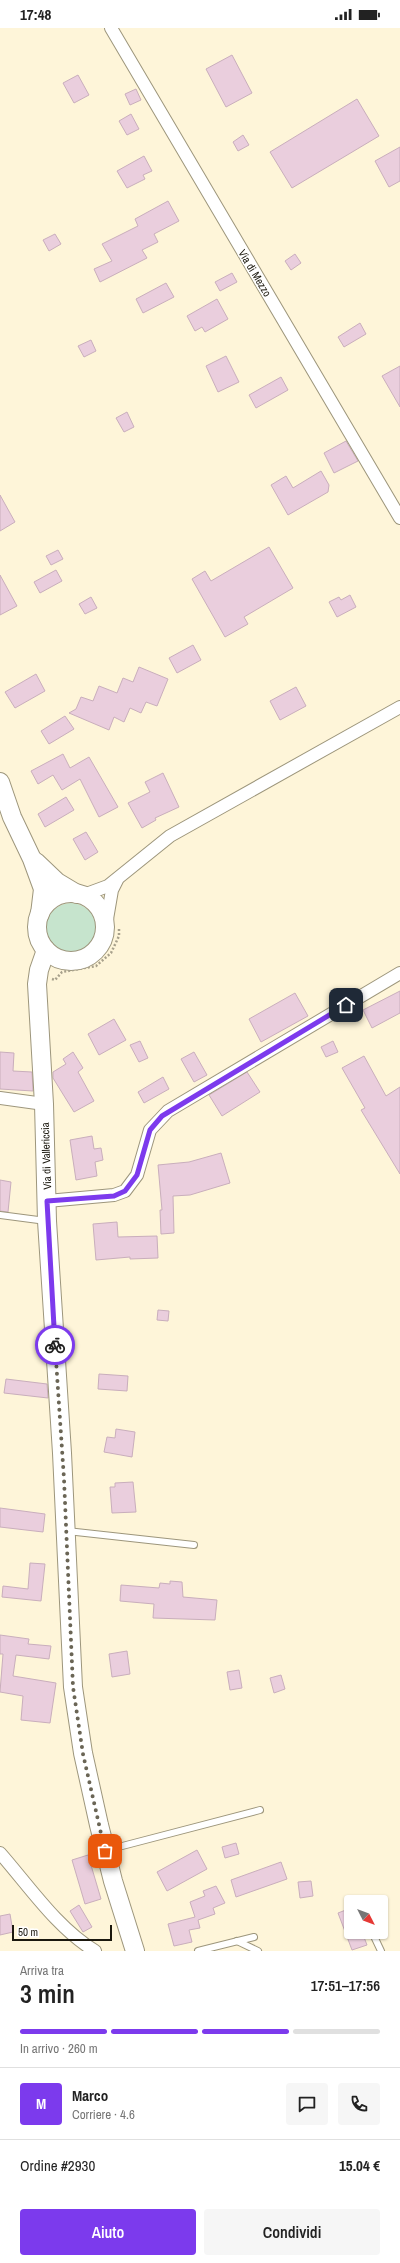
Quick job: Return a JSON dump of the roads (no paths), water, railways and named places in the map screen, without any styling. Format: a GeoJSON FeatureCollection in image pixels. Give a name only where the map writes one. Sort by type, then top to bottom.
{"type":"FeatureCollection","features":[{"type":"Feature","properties":{"kind":"street","name":"Via di Mezzo"},"geometry":{"type":"LineString","coordinates":[[110,28],[400,518]]}},
{"type":"Feature","properties":{"kind":"street"},"geometry":{"type":"LineString","coordinates":[[34,916],[57,896],[99,890],[119,878],[170,836],[400,707]]}},
{"type":"Feature","properties":{"kind":"street"},"geometry":{"type":"LineString","coordinates":[[0,782],[12,817],[32,859],[44,889],[34,916],[40,949],[66,961]]}},
{"type":"Feature","properties":{"kind":"street"},"geometry":{"type":"LineString","coordinates":[[32,859],[57,882],[77,894],[88,897],[97,904],[112,925]]}},
{"type":"Feature","properties":{"kind":"street"},"geometry":{"type":"LineString","coordinates":[[112,925],[112,890],[119,878]]}},
{"type":"Feature","properties":{"kind":"street","name":"Via di Vallericcia"},"geometry":{"type":"LineString","coordinates":[[38,1000],[47,976],[66,961],[86,958],[97,950],[112,925]]}},
{"type":"Feature","properties":{"kind":"street","name":"Via di Vallericcia"},"geometry":{"type":"LineString","coordinates":[[40,949],[38,1000],[44,1104],[47,1221],[66,1530],[70,1661],[83,1754],[105,1851],[135,1951]]}},
{"type":"Feature","properties":{"kind":"street"},"geometry":{"type":"LineString","coordinates":[[47,1201],[114,1196],[125,1191],[137,1175],[150,1130],[168,1111],[400,973]]}},
{"type":"Feature","properties":{"kind":"street"},"geometry":{"type":"LineString","coordinates":[[0,1098],[44,1104]]}},
{"type":"Feature","properties":{"kind":"street"},"geometry":{"type":"LineString","coordinates":[[0,1853],[54,1915],[76,1937],[95,1951]]}},
{"type":"Feature","properties":{"kind":"lane"},"geometry":{"type":"LineString","coordinates":[[0,1215],[47,1221]]}},
{"type":"Feature","properties":{"kind":"lane"},"geometry":{"type":"LineString","coordinates":[[66,1530],[194,1545]]}},
{"type":"Feature","properties":{"kind":"lane"},"geometry":{"type":"LineString","coordinates":[[105,1851],[260,1810]]}},
{"type":"Feature","properties":{"kind":"lane"},"geometry":{"type":"LineString","coordinates":[[198,1951],[254,1937]]}},
{"type":"Feature","properties":{"kind":"lane"},"geometry":{"type":"LineString","coordinates":[[375,1939],[381,1951]]}},
{"type":"Feature","properties":{"kind":"lane"},"geometry":{"type":"LineString","coordinates":[[237,1941],[258,1951]]}}]}
